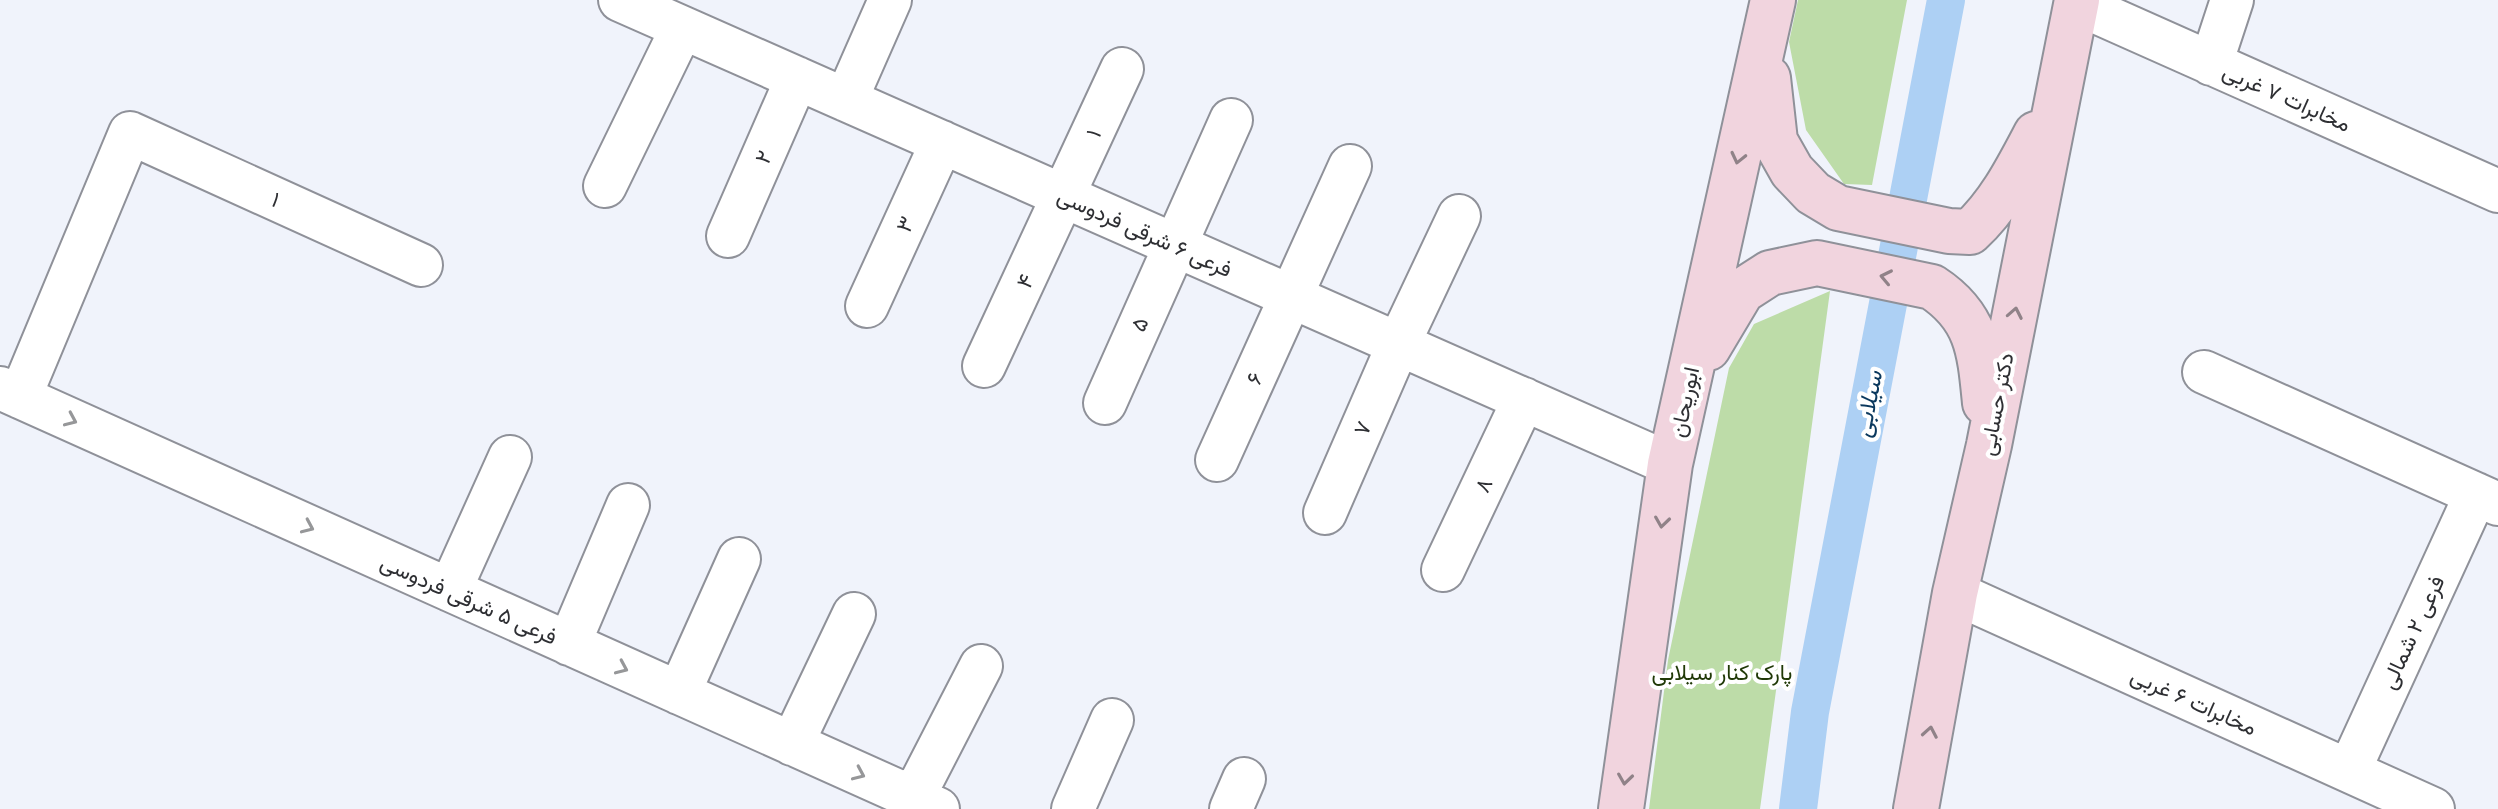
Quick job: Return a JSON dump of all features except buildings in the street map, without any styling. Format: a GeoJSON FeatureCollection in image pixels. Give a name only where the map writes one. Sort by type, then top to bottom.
{"type":"FeatureCollection","features":[{"type":"Feature","properties":{"kind":"main road","name":"ابوریحان"},"geometry":{"type":"LineString","coordinates":[[1621,809],[1670,464],[1773,0]]}},
{"type":"Feature","properties":{"kind":"main road","name":"دکتر حسابی"},"geometry":{"type":"LineString","coordinates":[[1916,809],[1955,593],[1989,445],[2077,2]]}},
{"type":"Feature","properties":{"kind":"main road"},"geometry":{"type":"LineString","coordinates":[[1764,44],[1775,141],[1801,182],[1838,208],[1949,231],[1970,232],[1987,216],[2006,191],[2057,94]]}},
{"type":"Feature","properties":{"kind":"main road"},"geometry":{"type":"LineString","coordinates":[[1688,382],[1742,291],[1770,273],[1817,263],[1932,287],[1956,306],[1974,334],[1980,354],[1989,445]]}},
{"type":"Feature","properties":{"kind":"street","name":"فرعی ۶ شرقی فردوسی"},"geometry":{"type":"LineString","coordinates":[[620,0],[1670,464]]}},
{"type":"Feature","properties":{"kind":"street"},"geometry":{"type":"LineString","coordinates":[[846,100],[890,0]]}},
{"type":"Feature","properties":{"kind":"street"},"geometry":{"type":"LineString","coordinates":[[2211,64],[2232,0]]}},
{"type":"Feature","properties":{"kind":"street","name":"مخابرات ۷ غربی"},"geometry":{"type":"LineString","coordinates":[[2077,2],[2498,191]]}},
{"type":"Feature","properties":{"kind":"street"},"geometry":{"type":"LineString","coordinates":[[605,186],[682,28]]}},
{"type":"Feature","properties":{"kind":"street","name":"۱"},"geometry":{"type":"LineString","coordinates":[[1065,196],[1122,69]]}},
{"type":"Feature","properties":{"kind":"street","name":"۲"},"geometry":{"type":"LineString","coordinates":[[728,236],[797,78]]}},
{"type":"Feature","properties":{"kind":"street"},"geometry":{"type":"LineString","coordinates":[[1174,244],[1231,120]]}},
{"type":"Feature","properties":{"kind":"street","name":"۱"},"geometry":{"type":"LineString","coordinates":[[10,392],[130,133],[421,265]]}},
{"type":"Feature","properties":{"kind":"street","name":"۳"},"geometry":{"type":"LineString","coordinates":[[867,306],[942,142]]}},
{"type":"Feature","properties":{"kind":"street"},"geometry":{"type":"LineString","coordinates":[[1291,296],[1350,166]]}},
{"type":"Feature","properties":{"kind":"street","name":"۴"},"geometry":{"type":"LineString","coordinates":[[984,366],[1065,196]]}},
{"type":"Feature","properties":{"kind":"street"},"geometry":{"type":"LineString","coordinates":[[1399,343],[1459,216]]}},
{"type":"Feature","properties":{"kind":"street","name":"۵"},"geometry":{"type":"LineString","coordinates":[[1105,403],[1174,244]]}},
{"type":"Feature","properties":{"kind":"street","name":"۶"},"geometry":{"type":"LineString","coordinates":[[1217,460],[1291,296]]}},
{"type":"Feature","properties":{"kind":"street","name":"۷"},"geometry":{"type":"LineString","coordinates":[[1325,513],[1399,343]]}},
{"type":"Feature","properties":{"kind":"street"},"geometry":{"type":"LineString","coordinates":[[2204,372],[2487,499]]}},
{"type":"Feature","properties":{"kind":"street","name":"فرعی ۵ شرقی فردوسی"},"geometry":{"type":"LineString","coordinates":[[10,392],[925,803]]}},
{"type":"Feature","properties":{"kind":"street","name":"۸"},"geometry":{"type":"LineString","coordinates":[[1443,570],[1524,399]]}},
{"type":"Feature","properties":{"kind":"street"},"geometry":{"type":"LineString","coordinates":[[450,590],[510,457]]}},
{"type":"Feature","properties":{"kind":"street","name":"فرعی ۲ شمالی"},"geometry":{"type":"LineString","coordinates":[[2349,771],[2487,499]]}},
{"type":"Feature","properties":{"kind":"street"},"geometry":{"type":"LineString","coordinates":[[569,644],[628,505]]}},
{"type":"Feature","properties":{"kind":"street"},"geometry":{"type":"LineString","coordinates":[[679,693],[739,559]]}},
{"type":"Feature","properties":{"kind":"street","name":"مخابرات ۶ غربی"},"geometry":{"type":"LineString","coordinates":[[1955,593],[2433,809]]}},
{"type":"Feature","properties":{"kind":"street"},"geometry":{"type":"LineString","coordinates":[[792,744],[854,614]]}},
{"type":"Feature","properties":{"kind":"street"},"geometry":{"type":"LineString","coordinates":[[925,803],[981,666]]}},
{"type":"Feature","properties":{"kind":"street"},"geometry":{"type":"LineString","coordinates":[[1073,809],[1112,720]]}},
{"type":"Feature","properties":{"kind":"green space"},"geometry":{"type":"Polygon","coordinates":[[[1798,0],[1907,0],[1872,185],[1844,184],[1806,130],[1789,42],[1798,0]]]}},
{"type":"Feature","properties":{"kind":"green space","name":"پارک کنار سیلابی"},"geometry":{"type":"Polygon","coordinates":[[[1830,291],[1760,809],[1649,809],[1668,660],[1729,368],[1754,324],[1830,291]]]}},
{"type":"Feature","properties":{"kind":"waterway","name":"سیلابی"},"geometry":{"type":"LineString","coordinates":[[1798,809],[1810,712],[1946,0]]}}]}
